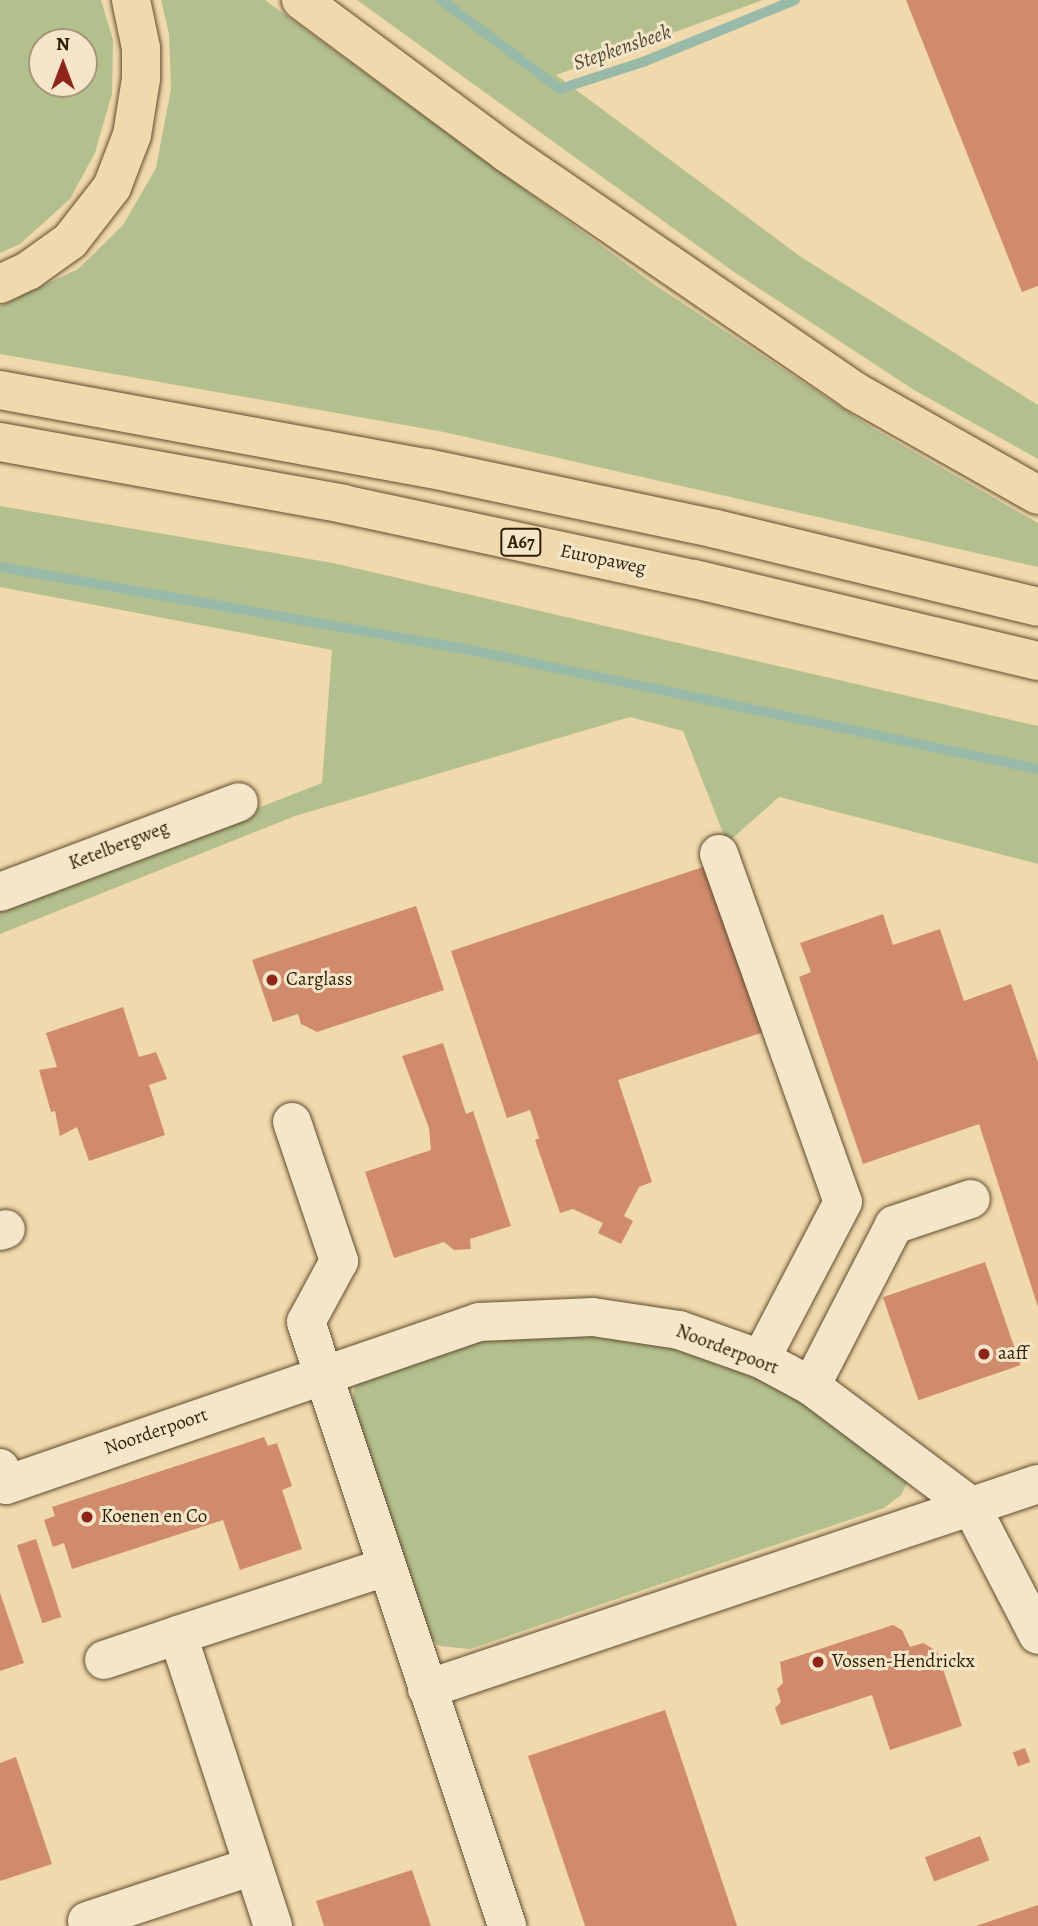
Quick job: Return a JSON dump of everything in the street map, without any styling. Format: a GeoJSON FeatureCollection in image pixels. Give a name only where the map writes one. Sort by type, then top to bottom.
{"type":"FeatureCollection","features":[{"type":"Feature","properties":{"kind":"highway"},"geometry":{"type":"LineString","coordinates":[[0,284],[28,271],[70,241],[112,187],[132,135],[140,90],[141,48],[131,0]]}},
{"type":"Feature","properties":{"kind":"highway"},"geometry":{"type":"LineString","coordinates":[[302,0],[508,153],[854,391],[1038,495]]}},
{"type":"Feature","properties":{"kind":"highway"},"geometry":{"type":"LineString","coordinates":[[0,390],[427,468],[716,529],[1038,607]]}},
{"type":"Feature","properties":{"kind":"highway","name":"Europaweg"},"geometry":{"type":"LineString","coordinates":[[0,442],[343,504],[694,579],[1038,661]]}},
{"type":"Feature","properties":{"kind":"street","name":"Ketelbergweg"},"geometry":{"type":"LineString","coordinates":[[0,892],[239,802]]}},
{"type":"Feature","properties":{"kind":"street"},"geometry":{"type":"LineString","coordinates":[[719,854],[843,1202],[761,1360]]}},
{"type":"Feature","properties":{"kind":"street"},"geometry":{"type":"LineString","coordinates":[[292,1122],[339,1261],[306,1322],[507,1926]]}},
{"type":"Feature","properties":{"kind":"street"},"geometry":{"type":"LineString","coordinates":[[811,1386],[894,1224],[971,1199]]}},
{"type":"Feature","properties":{"kind":"street","name":"Noorderpoort"},"geometry":{"type":"LineString","coordinates":[[0,1468],[6,1485],[479,1322],[593,1317],[679,1329],[761,1360],[811,1386],[971,1506],[1038,1635]]}},
{"type":"Feature","properties":{"kind":"street"},"geometry":{"type":"LineString","coordinates":[[427,1689],[1038,1483]]}},
{"type":"Feature","properties":{"kind":"street"},"geometry":{"type":"LineString","coordinates":[[104,1661],[386,1567]]}},
{"type":"Feature","properties":{"kind":"street"},"geometry":{"type":"LineString","coordinates":[[178,1635],[273,1926]]}},
{"type":"Feature","properties":{"kind":"street"},"geometry":{"type":"LineString","coordinates":[[87,1921],[253,1866]]}},
{"type":"Feature","properties":{"kind":"green space"},"geometry":{"type":"Polygon","coordinates":[[[0,0],[101,0],[113,40],[112,94],[95,153],[70,199],[20,244],[0,253],[0,0]]]}},
{"type":"Feature","properties":{"kind":"green space"},"geometry":{"type":"Polygon","coordinates":[[[161,0],[265,0],[655,285],[874,429],[1038,523],[1038,567],[444,432],[0,354],[0,306],[78,269],[123,225],[156,168],[171,89],[169,34],[161,0]]]}},
{"type":"Feature","properties":{"kind":"green space"},"geometry":{"type":"Polygon","coordinates":[[[357,0],[763,0],[556,75],[801,257],[1038,405],[1038,459],[914,390],[734,272],[357,0]]]}},
{"type":"Feature","properties":{"kind":"green space"},"geometry":{"type":"Polygon","coordinates":[[[0,506],[333,563],[1038,726],[1038,864],[779,797],[727,843],[683,731],[630,717],[295,816],[0,934],[0,908],[322,783],[332,650],[0,587],[0,506]]]}},
{"type":"Feature","properties":{"kind":"green space"},"geometry":{"type":"Polygon","coordinates":[[[538,1330],[625,1334],[707,1352],[765,1378],[868,1438],[909,1479],[901,1495],[884,1508],[470,1649],[440,1646],[426,1635],[352,1407],[355,1384],[445,1347],[538,1330]]]}},
{"type":"Feature","properties":{"kind":"building"},"geometry":{"type":"Polygon","coordinates":[[[906,0],[1038,0],[1038,286],[1022,292],[906,0]]]}},
{"type":"Feature","properties":{"kind":"building"},"geometry":{"type":"Polygon","coordinates":[[[712,864],[767,1031],[618,1080],[652,1182],[639,1187],[624,1216],[633,1221],[621,1244],[598,1233],[603,1223],[573,1209],[560,1213],[535,1140],[539,1138],[530,1110],[507,1118],[451,951],[712,864]]]}},
{"type":"Feature","properties":{"kind":"building"},"geometry":{"type":"Polygon","coordinates":[[[416,906],[444,990],[317,1032],[301,1024],[298,1014],[273,1022],[252,960],[416,906]]]}},
{"type":"Feature","properties":{"kind":"building"},"geometry":{"type":"Polygon","coordinates":[[[883,914],[893,945],[940,929],[964,1001],[1011,984],[1038,1062],[1038,1307],[979,1124],[863,1164],[799,977],[811,972],[800,943],[883,914]]]}},
{"type":"Feature","properties":{"kind":"building"},"geometry":{"type":"Polygon","coordinates":[[[123,1007],[139,1057],[156,1052],[167,1079],[149,1085],[165,1135],[89,1161],[77,1127],[60,1136],[55,1111],[51,1112],[39,1070],[57,1067],[46,1033],[123,1007]]]}},
{"type":"Feature","properties":{"kind":"building"},"geometry":{"type":"Polygon","coordinates":[[[443,1043],[466,1114],[473,1111],[511,1226],[470,1239],[471,1249],[454,1250],[444,1242],[394,1258],[365,1172],[431,1150],[429,1128],[402,1056],[443,1043]]]}},
{"type":"Feature","properties":{"kind":"building"},"geometry":{"type":"Polygon","coordinates":[[[985,1262],[1020,1365],[918,1400],[883,1297],[985,1262]]]}},
{"type":"Feature","properties":{"kind":"building"},"geometry":{"type":"Polygon","coordinates":[[[264,1437],[268,1446],[277,1443],[292,1486],[282,1490],[302,1549],[240,1570],[223,1520],[72,1569],[64,1543],[53,1547],[44,1520],[55,1516],[52,1507],[264,1437]]]}},
{"type":"Feature","properties":{"kind":"building"},"geometry":{"type":"Polygon","coordinates":[[[36,1539],[61,1617],[42,1623],[17,1545],[36,1539]]]}},
{"type":"Feature","properties":{"kind":"building"},"geometry":{"type":"Polygon","coordinates":[[[0,1593],[24,1663],[0,1671],[0,1593]]]}},
{"type":"Feature","properties":{"kind":"building"},"geometry":{"type":"Polygon","coordinates":[[[893,1625],[902,1630],[910,1647],[923,1643],[937,1651],[962,1726],[890,1750],[872,1695],[781,1725],[775,1708],[781,1702],[777,1689],[783,1683],[780,1662],[893,1625]]]}},
{"type":"Feature","properties":{"kind":"building"},"geometry":{"type":"Polygon","coordinates":[[[665,1710],[737,1926],[585,1926],[528,1756],[665,1710]]]}},
{"type":"Feature","properties":{"kind":"building"},"geometry":{"type":"Polygon","coordinates":[[[1025,1748],[1030,1762],[1018,1767],[1013,1752],[1025,1748]]]}},
{"type":"Feature","properties":{"kind":"building"},"geometry":{"type":"Polygon","coordinates":[[[16,1757],[52,1864],[0,1881],[0,1763],[16,1757]]]}},
{"type":"Feature","properties":{"kind":"building"},"geometry":{"type":"Polygon","coordinates":[[[980,1836],[989,1860],[934,1881],[925,1857],[980,1836]]]}},
{"type":"Feature","properties":{"kind":"building"},"geometry":{"type":"Polygon","coordinates":[[[412,1870],[431,1926],[324,1926],[316,1901],[412,1870]]]}},
{"type":"Feature","properties":{"kind":"building"},"geometry":{"type":"Polygon","coordinates":[[[1038,1905],[1038,1926],[976,1926],[1038,1905]]]}},
{"type":"Feature","properties":{"kind":"waterway","name":"Stepkensbeek"},"geometry":{"type":"LineString","coordinates":[[441,0],[560,89],[643,62],[795,0]]}},
{"type":"Feature","properties":{"kind":"waterway"},"geometry":{"type":"LineString","coordinates":[[0,567],[465,649],[1038,769]]}},
{"type":"Feature","properties":{"kind":"place","name":"Carglass"},"geometry":{"type":"Point","coordinates":[272,980]}},
{"type":"Feature","properties":{"kind":"place","name":"aaff"},"geometry":{"type":"Point","coordinates":[984,1354]}},
{"type":"Feature","properties":{"kind":"place","name":"Koenen en Co"},"geometry":{"type":"Point","coordinates":[87,1517]}},
{"type":"Feature","properties":{"kind":"place","name":"Vossen-Hendrickx"},"geometry":{"type":"Point","coordinates":[818,1662]}}]}
